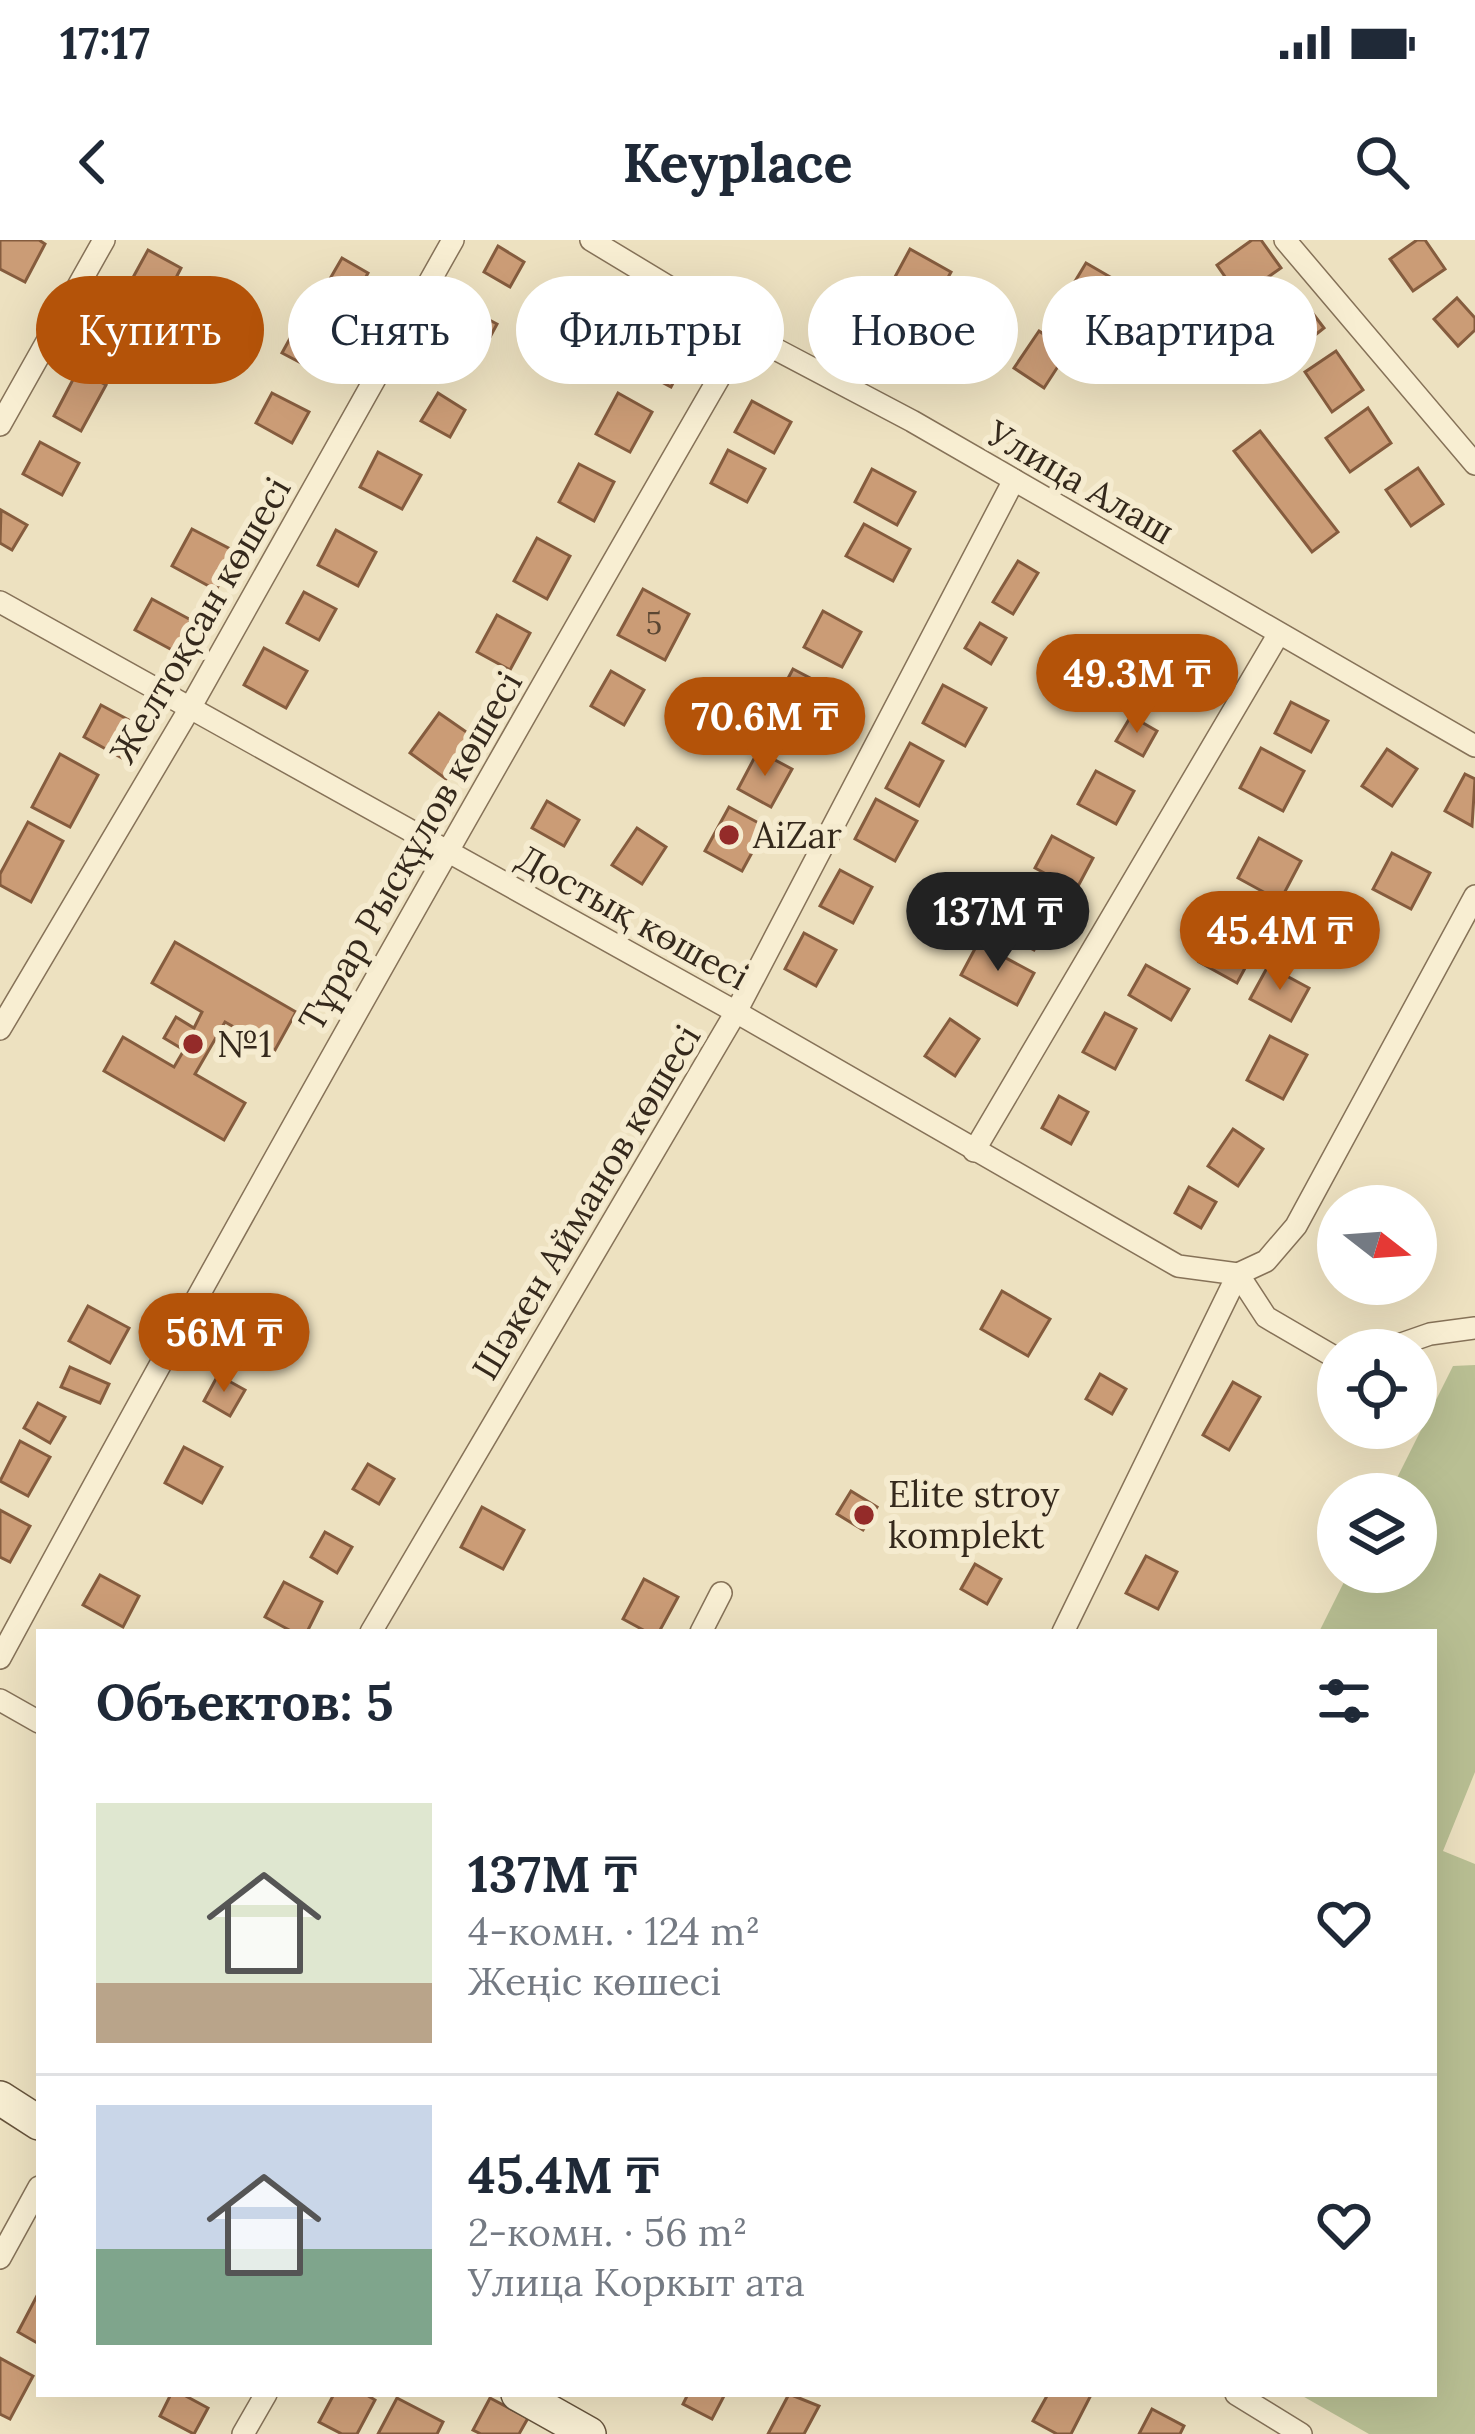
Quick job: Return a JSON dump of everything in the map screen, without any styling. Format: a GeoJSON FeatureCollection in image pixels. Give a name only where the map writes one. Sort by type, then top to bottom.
{"type":"FeatureCollection","features":[{"type":"Feature","properties":{"kind":"street"},"geometry":{"type":"LineString","coordinates":[[0,425],[104,240]]}},
{"type":"Feature","properties":{"kind":"street","name":"Желтоқсан көшесі"},"geometry":{"type":"LineString","coordinates":[[0,1029],[190,707],[453,240]]}},
{"type":"Feature","properties":{"kind":"street","name":"Улица Алаш"},"geometry":{"type":"LineString","coordinates":[[591,240],[651,276]]}},
{"type":"Feature","properties":{"kind":"street"},"geometry":{"type":"LineString","coordinates":[[1285,240],[1475,464]]}},
{"type":"Feature","properties":{"kind":"street","name":"Улица Алаш"},"geometry":{"type":"LineString","coordinates":[[784,354],[1014,480],[1475,746]]}},
{"type":"Feature","properties":{"kind":"street","name":"Тұрар Рысқұлов көшесі"},"geometry":{"type":"LineString","coordinates":[[0,1658],[446,851],[716,384]]}},
{"type":"Feature","properties":{"kind":"street","name":"Шәкен Айманов көшесі"},"geometry":{"type":"LineString","coordinates":[[373,1629],[736,1012],[1014,480]]}},
{"type":"Feature","properties":{"kind":"street","name":"Достық көшесі"},"geometry":{"type":"LineString","coordinates":[[0,602],[736,1012],[1178,1266],[1238,1274]]}},
{"type":"Feature","properties":{"kind":"street"},"geometry":{"type":"LineString","coordinates":[[974,1151],[1278,635]]}},
{"type":"Feature","properties":{"kind":"street"},"geometry":{"type":"LineString","coordinates":[[1064,1629],[1238,1274],[1265,1261],[1296,1226],[1475,896]]}},
{"type":"Feature","properties":{"kind":"street"},"geometry":{"type":"LineString","coordinates":[[1238,1274],[1266,1317],[1317,1346]]}},
{"type":"Feature","properties":{"kind":"street"},"geometry":{"type":"LineString","coordinates":[[1437,1333],[1475,1328]]}},
{"type":"Feature","properties":{"kind":"street"},"geometry":{"type":"LineString","coordinates":[[703,1629],[721,1593]]}},
{"type":"Feature","properties":{"kind":"street"},"geometry":{"type":"LineString","coordinates":[[0,1700],[36,1720]]}},
{"type":"Feature","properties":{"kind":"street"},"geometry":{"type":"LineString","coordinates":[[0,2098],[36,2121]]}},
{"type":"Feature","properties":{"kind":"street"},"geometry":{"type":"LineString","coordinates":[[0,2258],[36,2192]]}},
{"type":"Feature","properties":{"kind":"street"},"geometry":{"type":"LineString","coordinates":[[243,2434],[264,2397]]}},
{"type":"Feature","properties":{"kind":"street"},"geometry":{"type":"LineString","coordinates":[[523,2397],[589,2434]]}},
{"type":"Feature","properties":{"kind":"street"},"geometry":{"type":"LineString","coordinates":[[1241,2397],[1301,2434]]}},
{"type":"Feature","properties":{"kind":"green space"},"geometry":{"type":"Polygon","coordinates":[[[1475,1365],[1475,1772],[1443,1851],[1475,1864],[1475,2434],[1369,2434],[1304,2397],[1437,2397],[1437,1629],[1320,1629],[1338,1593],[1437,1593],[1437,1473],[1400,1473],[1412,1449],[1437,1449],[1437,1398],[1453,1366],[1475,1365]]]}},
{"type":"Feature","properties":{"kind":"building"},"geometry":{"type":"Polygon","coordinates":[[[0,240],[45,244],[25,282],[0,269],[0,240]]]}},
{"type":"Feature","properties":{"kind":"building"},"geometry":{"type":"Polygon","coordinates":[[[1252,240],[1261,240],[1281,268],[1269,276],[1225,276],[1217,265],[1252,240]]]}},
{"type":"Feature","properties":{"kind":"building"},"geometry":{"type":"Polygon","coordinates":[[[1417,240],[1425,240],[1445,269],[1413,291],[1390,259],[1417,240]]]}},
{"type":"Feature","properties":{"kind":"building"},"geometry":{"type":"Polygon","coordinates":[[[498,246],[524,262],[510,287],[484,272],[498,246]]]}},
{"type":"Feature","properties":{"kind":"building"},"geometry":{"type":"Polygon","coordinates":[[[910,249],[951,272],[949,276],[896,276],[910,249]]]}},
{"type":"Feature","properties":{"kind":"building"},"geometry":{"type":"Polygon","coordinates":[[[148,250],[181,268],[177,276],[134,276],[148,250]]]}},
{"type":"Feature","properties":{"kind":"building"},"geometry":{"type":"Polygon","coordinates":[[[342,258],[368,273],[366,276],[332,276],[342,258]]]}},
{"type":"Feature","properties":{"kind":"building"},"geometry":{"type":"Polygon","coordinates":[[[1086,263],[1109,276],[1078,276],[1086,263]]]}},
{"type":"Feature","properties":{"kind":"building"},"geometry":{"type":"Polygon","coordinates":[[[1457,298],[1475,318],[1475,330],[1458,346],[1434,319],[1457,298]]]}},
{"type":"Feature","properties":{"kind":"building"},"geometry":{"type":"Polygon","coordinates":[[[1039,331],[1042,333],[1044,388],[1018,371],[1018,362],[1039,331]]]}},
{"type":"Feature","properties":{"kind":"building"},"geometry":{"type":"Polygon","coordinates":[[[1336,351],[1363,390],[1332,412],[1313,384],[1317,384],[1317,364],[1336,351]]]}},
{"type":"Feature","properties":{"kind":"building"},"geometry":{"type":"Polygon","coordinates":[[[71,384],[106,385],[81,431],[54,416],[71,384]]]}},
{"type":"Feature","properties":{"kind":"building"},"geometry":{"type":"Polygon","coordinates":[[[272,393],[309,412],[292,443],[256,423],[272,393]]]}},
{"type":"Feature","properties":{"kind":"building"},"geometry":{"type":"Polygon","coordinates":[[[438,393],[465,410],[450,437],[421,421],[438,393]]]}},
{"type":"Feature","properties":{"kind":"building"},"geometry":{"type":"Polygon","coordinates":[[[618,393],[652,412],[630,452],[596,434],[618,393]]]}},
{"type":"Feature","properties":{"kind":"building"},"geometry":{"type":"Polygon","coordinates":[[[752,401],[791,422],[774,453],[735,432],[752,401]]]}},
{"type":"Feature","properties":{"kind":"building"},"geometry":{"type":"Polygon","coordinates":[[[1368,408],[1391,443],[1350,472],[1326,438],[1368,408]]]}},
{"type":"Feature","properties":{"kind":"building"},"geometry":{"type":"Polygon","coordinates":[[[1260,431],[1338,532],[1312,552],[1234,451],[1260,431]]]}},
{"type":"Feature","properties":{"kind":"building"},"geometry":{"type":"Polygon","coordinates":[[[40,442],[79,463],[62,495],[23,474],[40,442]]]}},
{"type":"Feature","properties":{"kind":"building"},"geometry":{"type":"Polygon","coordinates":[[[728,450],[765,469],[747,502],[711,483],[728,450]]]}},
{"type":"Feature","properties":{"kind":"building"},"geometry":{"type":"Polygon","coordinates":[[[378,452],[421,475],[402,509],[360,487],[378,452]]]}},
{"type":"Feature","properties":{"kind":"building"},"geometry":{"type":"Polygon","coordinates":[[[579,464],[614,482],[594,521],[559,502],[579,464]]]}},
{"type":"Feature","properties":{"kind":"building"},"geometry":{"type":"Polygon","coordinates":[[[1418,468],[1443,504],[1411,526],[1386,490],[1418,468]]]}},
{"type":"Feature","properties":{"kind":"building"},"geometry":{"type":"Polygon","coordinates":[[[872,469],[915,492],[897,525],[855,502],[872,469]]]}},
{"type":"Feature","properties":{"kind":"building"},"geometry":{"type":"Polygon","coordinates":[[[1,510],[27,525],[12,550],[0,543],[1,510]]]}},
{"type":"Feature","properties":{"kind":"building"},"geometry":{"type":"Polygon","coordinates":[[[864,524],[910,549],[893,581],[846,556],[864,524]]]}},
{"type":"Feature","properties":{"kind":"building"},"geometry":{"type":"Polygon","coordinates":[[[192,529],[236,552],[216,590],[172,566],[192,529]]]}},
{"type":"Feature","properties":{"kind":"building"},"geometry":{"type":"Polygon","coordinates":[[[336,530],[376,552],[358,586],[318,565],[336,530]]]}},
{"type":"Feature","properties":{"kind":"building"},"geometry":{"type":"Polygon","coordinates":[[[537,538],[570,556],[547,599],[514,581],[537,538]]]}},
{"type":"Feature","properties":{"kind":"building"},"geometry":{"type":"Polygon","coordinates":[[[1018,561],[1038,573],[1013,614],[993,602],[1018,561]]]}},
{"type":"Feature","properties":{"kind":"building"},"geometry":{"type":"Polygon","coordinates":[[[643,589],[689,614],[665,660],[618,635],[643,589]]]}},
{"type":"Feature","properties":{"kind":"building"},"geometry":{"type":"Polygon","coordinates":[[[304,592],[336,609],[319,640],[287,623],[304,592]]]}},
{"type":"Feature","properties":{"kind":"building"},"geometry":{"type":"Polygon","coordinates":[[[152,599],[191,620],[174,651],[135,630],[152,599]]]}},
{"type":"Feature","properties":{"kind":"building"},"geometry":{"type":"Polygon","coordinates":[[[823,611],[861,632],[842,667],[804,647],[823,611]]]}},
{"type":"Feature","properties":{"kind":"building"},"geometry":{"type":"Polygon","coordinates":[[[497,615],[530,633],[510,670],[477,652],[497,615]]]}},
{"type":"Feature","properties":{"kind":"building"},"geometry":{"type":"Polygon","coordinates":[[[980,623],[1006,638],[991,664],[965,648],[980,623]]]}},
{"type":"Feature","properties":{"kind":"building"},"geometry":{"type":"Polygon","coordinates":[[[1178,639],[1214,658],[1196,692],[1160,673],[1178,639]]]}},
{"type":"Feature","properties":{"kind":"building"},"geometry":{"type":"Polygon","coordinates":[[[264,648],[307,671],[286,708],[244,685],[264,648]]]}},
{"type":"Feature","properties":{"kind":"building"},"geometry":{"type":"Polygon","coordinates":[[[793,669],[831,689],[809,731],[771,710],[793,669]]]}},
{"type":"Feature","properties":{"kind":"building"},"geometry":{"type":"Polygon","coordinates":[[[611,671],[644,690],[624,725],[591,706],[611,671]]]}},
{"type":"Feature","properties":{"kind":"building"},"geometry":{"type":"Polygon","coordinates":[[[943,685],[986,708],[965,746],[923,723],[943,685]]]}},
{"type":"Feature","properties":{"kind":"building"},"geometry":{"type":"Polygon","coordinates":[[[1291,702],[1328,721],[1311,752],[1275,733],[1291,702]]]}},
{"type":"Feature","properties":{"kind":"building"},"geometry":{"type":"Polygon","coordinates":[[[101,705],[140,726],[122,758],[84,737],[101,705]]]}},
{"type":"Feature","properties":{"kind":"building"},"geometry":{"type":"Polygon","coordinates":[[[439,713],[475,738],[446,779],[410,753],[439,713]]]}},
{"type":"Feature","properties":{"kind":"building"},"geometry":{"type":"Polygon","coordinates":[[[1131,716],[1157,731],[1143,756],[1116,741],[1131,716]]]}},
{"type":"Feature","properties":{"kind":"building"},"geometry":{"type":"Polygon","coordinates":[[[910,743],[943,761],[919,806],[886,788],[910,743]]]}},
{"type":"Feature","properties":{"kind":"building"},"geometry":{"type":"Polygon","coordinates":[[[1261,748],[1304,771],[1283,811],[1240,788],[1261,748]]]}},
{"type":"Feature","properties":{"kind":"building"},"geometry":{"type":"Polygon","coordinates":[[[1387,749],[1417,769],[1392,806],[1362,786],[1387,749]]]}},
{"type":"Feature","properties":{"kind":"building"},"geometry":{"type":"Polygon","coordinates":[[[758,751],[792,769],[771,807],[738,789],[758,751]]]}},
{"type":"Feature","properties":{"kind":"building"},"geometry":{"type":"Polygon","coordinates":[[[60,754],[98,775],[70,827],[32,807],[60,754]]]}},
{"type":"Feature","properties":{"kind":"building"},"geometry":{"type":"Polygon","coordinates":[[[1096,771],[1134,791],[1116,824],[1078,804],[1096,771]]]}},
{"type":"Feature","properties":{"kind":"building"},"geometry":{"type":"Polygon","coordinates":[[[1465,774],[1475,779],[1472,826],[1445,811],[1465,774]]]}},
{"type":"Feature","properties":{"kind":"building"},"geometry":{"type":"Polygon","coordinates":[[[876,799],[917,821],[895,861],[855,839],[876,799]]]}},
{"type":"Feature","properties":{"kind":"building"},"geometry":{"type":"Polygon","coordinates":[[[547,801],[579,820],[564,846],[532,828],[547,801]]]}},
{"type":"Feature","properties":{"kind":"building"},"geometry":{"type":"Polygon","coordinates":[[[729,807],[766,827],[742,871],[705,851],[729,807]]]}},
{"type":"Feature","properties":{"kind":"building"},"geometry":{"type":"Polygon","coordinates":[[[28,822],[63,841],[31,902],[0,885],[0,874],[28,822]]]}},
{"type":"Feature","properties":{"kind":"building"},"geometry":{"type":"Polygon","coordinates":[[[637,828],[666,847],[642,884],[612,865],[637,828]]]}},
{"type":"Feature","properties":{"kind":"building"},"geometry":{"type":"Polygon","coordinates":[[[1052,836],[1093,858],[1076,890],[1035,868],[1052,836]]]}},
{"type":"Feature","properties":{"kind":"building"},"geometry":{"type":"Polygon","coordinates":[[[1259,838],[1301,861],[1280,901],[1238,878],[1259,838]]]}},
{"type":"Feature","properties":{"kind":"building"},"geometry":{"type":"Polygon","coordinates":[[[1392,853],[1430,873],[1411,909],[1373,889],[1392,853]]]}},
{"type":"Feature","properties":{"kind":"building"},"geometry":{"type":"Polygon","coordinates":[[[840,870],[872,887],[853,923],[820,906],[840,870]]]}},
{"type":"Feature","properties":{"kind":"building"},"geometry":{"type":"Polygon","coordinates":[[[1021,885],[1058,905],[1034,950],[997,930],[1021,885]]]}},
{"type":"Feature","properties":{"kind":"building"},"geometry":{"type":"Polygon","coordinates":[[[1220,923],[1258,944],[1237,983],[1199,962],[1220,923]]]}},
{"type":"Feature","properties":{"kind":"building"},"geometry":{"type":"Polygon","coordinates":[[[804,933],[836,950],[816,986],[785,969],[804,933]]]}},
{"type":"Feature","properties":{"kind":"building","name":"№1"},"geometry":{"type":"Polygon","coordinates":[[[175,942],[296,1012],[275,1050],[225,1022],[195,1074],[245,1103],[224,1140],[104,1071],[123,1037],[174,1067],[184,1050],[164,1038],[176,1017],[194,1028],[202,1012],[152,983],[175,942]]]}},
{"type":"Feature","properties":{"kind":"building"},"geometry":{"type":"Polygon","coordinates":[[[978,943],[1034,973],[1017,1005],[961,975],[978,943]]]}},
{"type":"Feature","properties":{"kind":"building"},"geometry":{"type":"Polygon","coordinates":[[[1146,965],[1189,989],[1171,1020],[1129,995],[1146,965]]]}},
{"type":"Feature","properties":{"kind":"building"},"geometry":{"type":"Polygon","coordinates":[[[1268,966],[1309,988],[1291,1021],[1250,999],[1268,966]]]}},
{"type":"Feature","properties":{"kind":"building"},"geometry":{"type":"Polygon","coordinates":[[[1105,1013],[1136,1029],[1115,1069],[1083,1052],[1105,1013]]]}},
{"type":"Feature","properties":{"kind":"building"},"geometry":{"type":"Polygon","coordinates":[[[950,1019],[979,1039],[955,1076],[925,1056],[950,1019]]]}},
{"type":"Feature","properties":{"kind":"building"},"geometry":{"type":"Polygon","coordinates":[[[1270,1036],[1307,1055],[1283,1099],[1247,1080],[1270,1036]]]}},
{"type":"Feature","properties":{"kind":"building"},"geometry":{"type":"Polygon","coordinates":[[[1059,1096],[1088,1112],[1071,1144],[1042,1128],[1059,1096]]]}},
{"type":"Feature","properties":{"kind":"building"},"geometry":{"type":"Polygon","coordinates":[[[1233,1129],[1263,1149],[1238,1186],[1208,1166],[1233,1129]]]}},
{"type":"Feature","properties":{"kind":"building"},"geometry":{"type":"Polygon","coordinates":[[[1189,1187],[1216,1202],[1201,1228],[1175,1213],[1189,1187]]]}},
{"type":"Feature","properties":{"kind":"building"},"geometry":{"type":"Polygon","coordinates":[[[1002,1291],[1050,1319],[1028,1356],[981,1329],[1002,1291]]]}},
{"type":"Feature","properties":{"kind":"building"},"geometry":{"type":"Polygon","coordinates":[[[88,1306],[129,1328],[110,1363],[69,1341],[88,1306]]]}},
{"type":"Feature","properties":{"kind":"building"},"geometry":{"type":"Polygon","coordinates":[[[70,1367],[109,1384],[100,1403],[61,1387],[70,1367]]]}},
{"type":"Feature","properties":{"kind":"building"},"geometry":{"type":"Polygon","coordinates":[[[1100,1374],[1126,1389],[1112,1414],[1086,1399],[1100,1374]]]}},
{"type":"Feature","properties":{"kind":"building"},"geometry":{"type":"Polygon","coordinates":[[[218,1375],[245,1390],[230,1416],[204,1401],[218,1375]]]}},
{"type":"Feature","properties":{"kind":"building"},"geometry":{"type":"Polygon","coordinates":[[[1233,1382],[1260,1397],[1229,1450],[1203,1435],[1233,1382]]]}},
{"type":"Feature","properties":{"kind":"building"},"geometry":{"type":"Polygon","coordinates":[[[38,1403],[65,1417],[50,1443],[24,1428],[38,1403]]]}},
{"type":"Feature","properties":{"kind":"building"},"geometry":{"type":"Polygon","coordinates":[[[20,1441],[50,1457],[28,1496],[0,1481],[20,1441]]]}},
{"type":"Feature","properties":{"kind":"building"},"geometry":{"type":"Polygon","coordinates":[[[184,1447],[222,1467],[202,1503],[165,1483],[184,1447]]]}},
{"type":"Feature","properties":{"kind":"building"},"geometry":{"type":"Polygon","coordinates":[[[368,1464],[394,1479],[379,1504],[353,1489],[368,1464]]]}},
{"type":"Feature","properties":{"kind":"building"},"geometry":{"type":"Polygon","coordinates":[[[851,1491],[877,1507],[863,1530],[837,1514],[851,1491]]]}},
{"type":"Feature","properties":{"kind":"building"},"geometry":{"type":"Polygon","coordinates":[[[482,1507],[524,1530],[503,1569],[461,1547],[482,1507]]]}},
{"type":"Feature","properties":{"kind":"building"},"geometry":{"type":"Polygon","coordinates":[[[0,1510],[30,1526],[10,1562],[0,1557],[0,1510]]]}},
{"type":"Feature","properties":{"kind":"building"},"geometry":{"type":"Polygon","coordinates":[[[325,1532],[352,1547],[337,1573],[311,1557],[325,1532]]]}},
{"type":"Feature","properties":{"kind":"building"},"geometry":{"type":"Polygon","coordinates":[[[1146,1556],[1177,1572],[1158,1609],[1126,1593],[1146,1556]]]}},
{"type":"Feature","properties":{"kind":"building"},"geometry":{"type":"Polygon","coordinates":[[[975,1564],[1001,1579],[987,1604],[961,1589],[975,1564]]]}},
{"type":"Feature","properties":{"kind":"building"},"geometry":{"type":"Polygon","coordinates":[[[100,1575],[139,1596],[123,1627],[83,1605],[100,1575]]]}},
{"type":"Feature","properties":{"kind":"building"},"geometry":{"type":"Polygon","coordinates":[[[644,1579],[678,1597],[661,1629],[641,1629],[623,1619],[644,1579]]]}},
{"type":"Feature","properties":{"kind":"building"},"geometry":{"type":"Polygon","coordinates":[[[284,1582],[322,1602],[308,1629],[287,1629],[265,1617],[284,1582]]]}},
{"type":"Feature","properties":{"kind":"building"},"geometry":{"type":"Polygon","coordinates":[[[36,2298],[36,2342],[18,2332],[36,2298]]]}},
{"type":"Feature","properties":{"kind":"building"},"geometry":{"type":"Polygon","coordinates":[[[0,2358],[33,2376],[10,2419],[0,2414],[0,2358]]]}},
{"type":"Feature","properties":{"kind":"building"},"geometry":{"type":"Polygon","coordinates":[[[170,2397],[188,2397],[208,2408],[194,2434],[160,2416],[170,2397]]]}},
{"type":"Feature","properties":{"kind":"building"},"geometry":{"type":"Polygon","coordinates":[[[332,2397],[375,2400],[357,2434],[342,2434],[319,2422],[332,2397]]]}},
{"type":"Feature","properties":{"kind":"building"},"geometry":{"type":"Polygon","coordinates":[[[686,2397],[723,2397],[712,2419],[683,2404],[686,2397]]]}},
{"type":"Feature","properties":{"kind":"building"},"geometry":{"type":"Polygon","coordinates":[[[787,2397],[819,2406],[804,2434],[768,2434],[787,2397]]]}},
{"type":"Feature","properties":{"kind":"building"},"geometry":{"type":"Polygon","coordinates":[[[1046,2397],[1090,2397],[1071,2434],[1057,2434],[1033,2421],[1046,2397]]]}},
{"type":"Feature","properties":{"kind":"building"},"geometry":{"type":"Polygon","coordinates":[[[397,2398],[443,2422],[437,2434],[378,2434],[397,2398]]]}},
{"type":"Feature","properties":{"kind":"building"},"geometry":{"type":"Polygon","coordinates":[[[490,2398],[528,2418],[519,2434],[473,2430],[490,2398]]]}},
{"type":"Feature","properties":{"kind":"building"},"geometry":{"type":"Polygon","coordinates":[[[1152,2409],[1184,2426],[1180,2434],[1139,2434],[1152,2409]]]}},
{"type":"Feature","properties":{"kind":"place","name":"AiZar"},"geometry":{"type":"Point","coordinates":[729,835]}},
{"type":"Feature","properties":{"kind":"place","name":"№1"},"geometry":{"type":"Point","coordinates":[193,1044]}},
{"type":"Feature","properties":{"kind":"place","name":"Elite stroy komplekt"},"geometry":{"type":"Point","coordinates":[864,1515]}}]}
